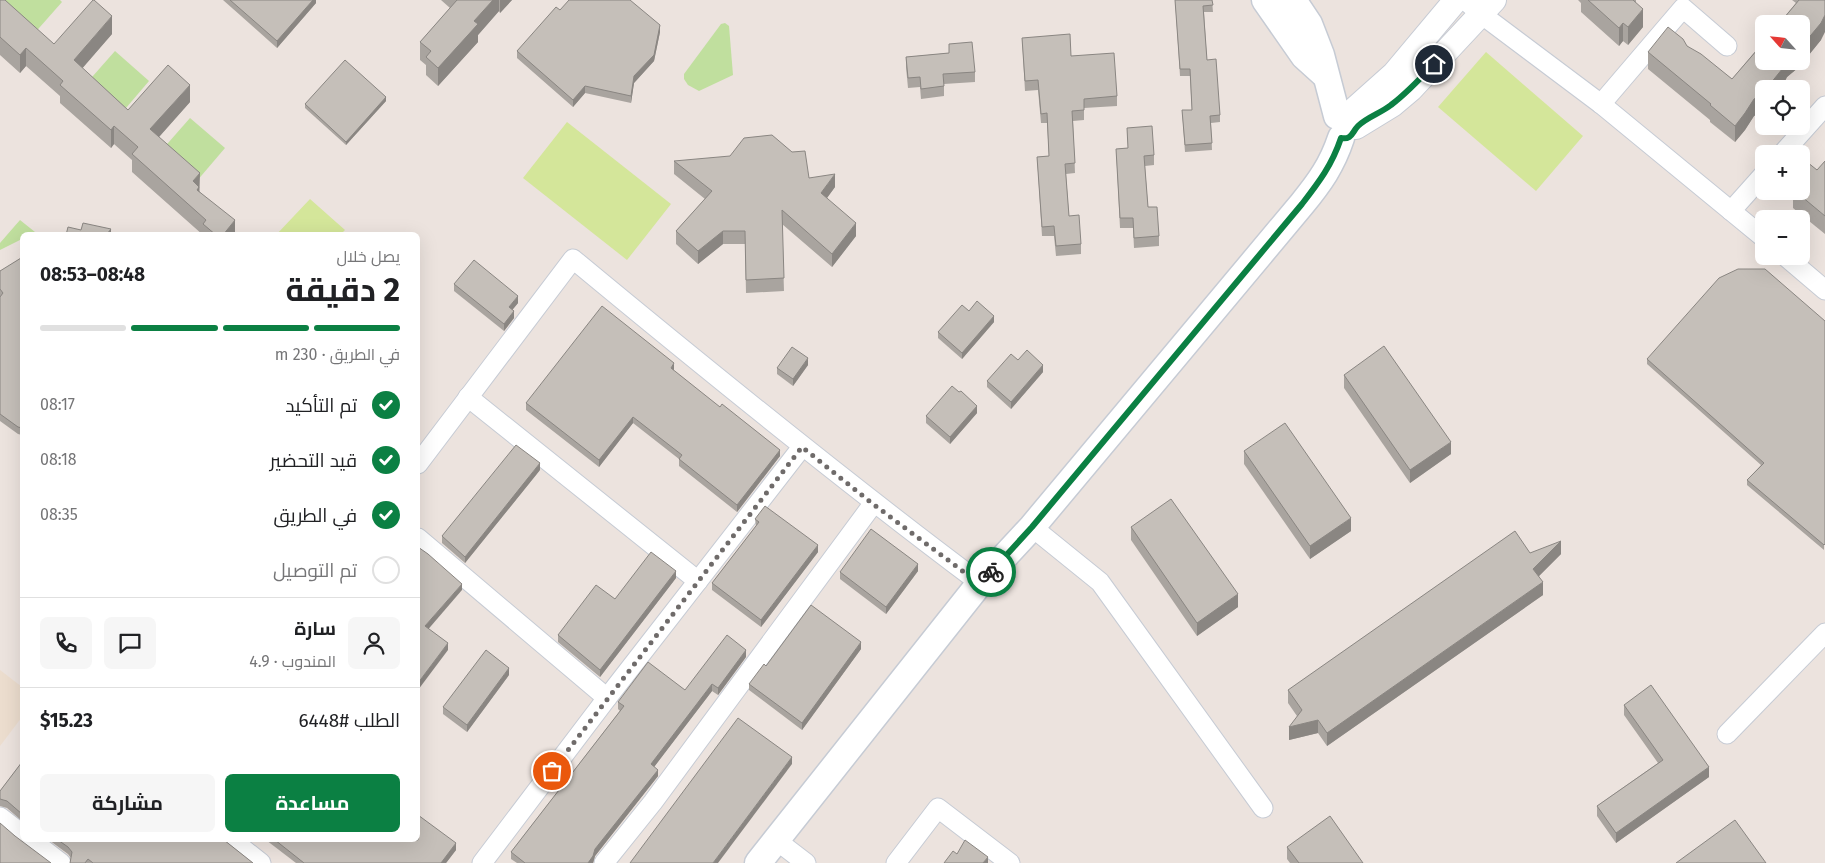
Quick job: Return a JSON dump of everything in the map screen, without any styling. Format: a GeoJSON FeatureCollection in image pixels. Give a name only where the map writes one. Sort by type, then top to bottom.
{"type":"FeatureCollection","features":[{"type":"Feature","properties":{"kind":"main road"},"geometry":{"type":"LineString","coordinates":[[1265,0],[1304,56],[1325,76]]}},
{"type":"Feature","properties":{"kind":"main road"},"geometry":{"type":"LineString","coordinates":[[758,863],[980,584],[1032,527],[1317,185],[1334,158],[1346,124],[1325,76],[1321,55],[1309,24],[1293,0]]}},
{"type":"Feature","properties":{"kind":"street"},"geometry":{"type":"LineString","coordinates":[[1346,124],[1394,74],[1456,0]]}},
{"type":"Feature","properties":{"kind":"street"},"geometry":{"type":"LineString","coordinates":[[1601,104],[1679,4],[1727,46]]}},
{"type":"Feature","properties":{"kind":"street"},"geometry":{"type":"LineString","coordinates":[[1346,124],[1392,105],[1411,89],[1480,5],[1755,231]]}},
{"type":"Feature","properties":{"kind":"street"},"geometry":{"type":"LineString","coordinates":[[1790,145],[1825,106]]}},
{"type":"Feature","properties":{"kind":"street"},"geometry":{"type":"LineString","coordinates":[[1731,211],[1755,184]]}},
{"type":"Feature","properties":{"kind":"street"},"geometry":{"type":"LineString","coordinates":[[420,461],[573,259],[731,390],[873,504],[980,584]]}},
{"type":"Feature","properties":{"kind":"street"},"geometry":{"type":"LineString","coordinates":[[1796,265],[1825,290]]}},
{"type":"Feature","properties":{"kind":"street"},"geometry":{"type":"LineString","coordinates":[[468,397],[698,581]]}},
{"type":"Feature","properties":{"kind":"street"},"geometry":{"type":"LineString","coordinates":[[482,863],[607,698],[802,447]]}},
{"type":"Feature","properties":{"kind":"street"},"geometry":{"type":"LineString","coordinates":[[604,863],[653,802],[873,504]]}},
{"type":"Feature","properties":{"kind":"street"},"geometry":{"type":"LineString","coordinates":[[1032,527],[1100,582],[1264,808]]}},
{"type":"Feature","properties":{"kind":"street"},"geometry":{"type":"LineString","coordinates":[[420,540],[607,698]]}},
{"type":"Feature","properties":{"kind":"street"},"geometry":{"type":"LineString","coordinates":[[1727,734],[1825,633]]}},
{"type":"Feature","properties":{"kind":"street"},"geometry":{"type":"LineString","coordinates":[[896,863],[938,808],[1010,863]]}},
{"type":"Feature","properties":{"kind":"street"},"geometry":{"type":"LineString","coordinates":[[0,816],[20,832]]}},
{"type":"Feature","properties":{"kind":"street"},"geometry":{"type":"LineString","coordinates":[[776,840],[806,863]]}},
{"type":"Feature","properties":{"kind":"street"},"geometry":{"type":"LineString","coordinates":[[34,842],[61,863]]}},
{"type":"Feature","properties":{"kind":"street"},"geometry":{"type":"LineString","coordinates":[[235,842],[261,863]]}},
{"type":"Feature","properties":{"kind":"shaded area"},"geometry":{"type":"Polygon","coordinates":[[[0,670],[20,685],[20,720],[0,746],[0,670]]]}},
{"type":"Feature","properties":{"kind":"green space"},"geometry":{"type":"Polygon","coordinates":[[[1,0],[60,0],[62,2],[32,36],[1,0]]]}},
{"type":"Feature","properties":{"kind":"green space"},"geometry":{"type":"Polygon","coordinates":[[[725,23],[729,26],[733,75],[699,91],[688,85],[684,79],[684,74],[721,24],[725,23]]]}},
{"type":"Feature","properties":{"kind":"green space"},"geometry":{"type":"Polygon","coordinates":[[[115,51],[149,81],[120,115],[85,85],[115,51]]]}},
{"type":"Feature","properties":{"kind":"green space"},"geometry":{"type":"Polygon","coordinates":[[[1486,52],[1583,136],[1536,191],[1438,107],[1486,52]]]}},
{"type":"Feature","properties":{"kind":"green space"},"geometry":{"type":"Polygon","coordinates":[[[190,118],[225,148],[196,182],[161,151],[190,118]]]}},
{"type":"Feature","properties":{"kind":"green space"},"geometry":{"type":"Polygon","coordinates":[[[567,122],[671,204],[627,260],[523,178],[567,122]]]}},
{"type":"Feature","properties":{"kind":"green space"},"geometry":{"type":"Polygon","coordinates":[[[310,199],[345,230],[343,232],[279,232],[310,199]]]}},
{"type":"Feature","properties":{"kind":"green space"},"geometry":{"type":"Polygon","coordinates":[[[20,220],[35,232],[20,232],[20,240],[0,250],[0,243],[20,220]]]}},
{"type":"Feature","properties":{"kind":"building"},"geometry":{"type":"Polygon","coordinates":[[[0,0],[5,0],[54,44],[94,0],[112,16],[74,60],[128,110],[168,65],[190,85],[150,129],[200,173],[193,181],[199,187],[197,190],[235,220],[225,232],[212,232],[203,224],[206,220],[132,154],[138,147],[114,126],[111,130],[60,85],[63,81],[26,48],[20,55],[0,37],[0,0]]]}},
{"type":"Feature","properties":{"kind":"building"},"geometry":{"type":"Polygon","coordinates":[[[230,0],[313,0],[277,41],[230,0]]]}},
{"type":"Feature","properties":{"kind":"building"},"geometry":{"type":"Polygon","coordinates":[[[457,0],[493,0],[474,21],[478,24],[438,68],[426,57],[431,51],[420,42],[457,0]]]}},
{"type":"Feature","properties":{"kind":"building"},"geometry":{"type":"Polygon","coordinates":[[[569,0],[630,0],[660,25],[654,55],[634,76],[631,96],[585,86],[573,100],[517,51],[556,7],[560,10],[569,0]]]}},
{"type":"Feature","properties":{"kind":"building"},"geometry":{"type":"Polygon","coordinates":[[[1175,0],[1212,0],[1213,5],[1203,6],[1207,60],[1216,59],[1220,115],[1210,116],[1212,143],[1185,145],[1182,110],[1192,110],[1190,69],[1180,69],[1175,0]]]}},
{"type":"Feature","properties":{"kind":"building"},"geometry":{"type":"Polygon","coordinates":[[[1588,0],[1633,0],[1643,9],[1628,27],[1623,23],[1619,28],[1588,0]]]}},
{"type":"Feature","properties":{"kind":"building"},"geometry":{"type":"Polygon","coordinates":[[[1799,0],[1825,0],[1825,15],[1810,36],[1810,15],[1786,15],[1799,0]]]}},
{"type":"Feature","properties":{"kind":"building"},"geometry":{"type":"Polygon","coordinates":[[[1668,27],[1683,39],[1687,46],[1701,54],[1732,79],[1755,52],[1755,70],[1781,70],[1773,80],[1755,80],[1755,98],[1735,126],[1648,52],[1668,27]]]}},
{"type":"Feature","properties":{"kind":"building"},"geometry":{"type":"Polygon","coordinates":[[[1070,34],[1071,56],[1114,53],[1117,96],[1084,99],[1084,110],[1072,111],[1075,163],[1065,164],[1069,216],[1079,215],[1081,244],[1056,246],[1054,226],[1042,227],[1037,157],[1049,156],[1047,113],[1041,114],[1038,80],[1025,81],[1022,38],[1070,34]]]}},
{"type":"Feature","properties":{"kind":"building"},"geometry":{"type":"Polygon","coordinates":[[[972,42],[975,72],[943,74],[944,86],[921,89],[920,77],[908,78],[906,57],[949,53],[949,44],[972,42]]]}},
{"type":"Feature","properties":{"kind":"building"},"geometry":{"type":"Polygon","coordinates":[[[345,60],[386,97],[346,142],[305,104],[345,60]]]}},
{"type":"Feature","properties":{"kind":"building"},"geometry":{"type":"Polygon","coordinates":[[[1152,126],[1154,155],[1144,156],[1148,207],[1157,207],[1159,236],[1134,238],[1133,218],[1120,218],[1116,149],[1128,148],[1127,128],[1152,126]]]}},
{"type":"Feature","properties":{"kind":"building"},"geometry":{"type":"Polygon","coordinates":[[[772,135],[792,152],[805,151],[809,178],[835,174],[821,193],[856,223],[832,254],[782,210],[784,278],[746,280],[745,231],[723,231],[698,251],[676,231],[712,191],[674,161],[730,156],[744,138],[772,135]]]}},
{"type":"Feature","properties":{"kind":"building"},"geometry":{"type":"Polygon","coordinates":[[[1825,161],[1825,216],[1806,200],[1810,200],[1810,164],[1817,170],[1825,161]]]}},
{"type":"Feature","properties":{"kind":"building"},"geometry":{"type":"Polygon","coordinates":[[[83,223],[111,229],[108,232],[67,232],[68,227],[81,230],[83,223]]]}},
{"type":"Feature","properties":{"kind":"building"},"geometry":{"type":"Polygon","coordinates":[[[20,259],[20,428],[0,414],[0,297],[3,293],[0,289],[0,271],[20,259]]]}},
{"type":"Feature","properties":{"kind":"building"},"geometry":{"type":"Polygon","coordinates":[[[474,260],[518,296],[509,307],[514,311],[504,324],[454,284],[474,260]]]}},
{"type":"Feature","properties":{"kind":"building"},"geometry":{"type":"Polygon","coordinates":[[[1738,269],[1765,269],[1825,321],[1824,545],[1747,480],[1764,463],[1647,359],[1719,278],[1738,269]]]}},
{"type":"Feature","properties":{"kind":"building"},"geometry":{"type":"Polygon","coordinates":[[[977,301],[994,316],[962,353],[938,332],[962,305],[969,311],[977,301]]]}},
{"type":"Feature","properties":{"kind":"building"},"geometry":{"type":"Polygon","coordinates":[[[602,306],[674,363],[671,368],[720,407],[722,404],[780,450],[737,505],[679,459],[682,455],[633,417],[599,460],[526,403],[602,306]]]}},
{"type":"Feature","properties":{"kind":"building"},"geometry":{"type":"Polygon","coordinates":[[[1384,346],[1451,442],[1410,470],[1344,375],[1384,346]]]}},
{"type":"Feature","properties":{"kind":"building"},"geometry":{"type":"Polygon","coordinates":[[[792,347],[808,358],[793,379],[777,368],[792,347]]]}},
{"type":"Feature","properties":{"kind":"building"},"geometry":{"type":"Polygon","coordinates":[[[1027,350],[1043,365],[1011,402],[987,381],[1011,354],[1018,360],[1027,350]]]}},
{"type":"Feature","properties":{"kind":"building"},"geometry":{"type":"Polygon","coordinates":[[[952,386],[959,392],[961,391],[977,406],[950,437],[926,416],[952,386]]]}},
{"type":"Feature","properties":{"kind":"building"},"geometry":{"type":"Polygon","coordinates":[[[1285,423],[1351,518],[1310,546],[1244,451],[1285,423]]]}},
{"type":"Feature","properties":{"kind":"building"},"geometry":{"type":"Polygon","coordinates":[[[516,445],[540,463],[465,557],[442,536],[516,445]]]}},
{"type":"Feature","properties":{"kind":"building"},"geometry":{"type":"Polygon","coordinates":[[[1171,499],[1238,594],[1197,623],[1131,527],[1171,499]]]}},
{"type":"Feature","properties":{"kind":"building"},"geometry":{"type":"Polygon","coordinates":[[[765,506],[818,545],[761,620],[712,583],[759,522],[755,519],[765,506]]]}},
{"type":"Feature","properties":{"kind":"building"},"geometry":{"type":"Polygon","coordinates":[[[871,529],[918,564],[886,607],[840,572],[871,529]]]}},
{"type":"Feature","properties":{"kind":"building"},"geometry":{"type":"Polygon","coordinates":[[[1515,531],[1530,553],[1561,541],[1533,569],[1543,582],[1327,733],[1318,720],[1289,727],[1302,710],[1288,690],[1515,531]]]}},
{"type":"Feature","properties":{"kind":"building"},"geometry":{"type":"Polygon","coordinates":[[[420,548],[462,584],[425,626],[448,643],[420,680],[420,548]]]}},
{"type":"Feature","properties":{"kind":"building"},"geometry":{"type":"Polygon","coordinates":[[[651,552],[676,571],[600,670],[558,635],[596,585],[615,599],[651,552]]]}},
{"type":"Feature","properties":{"kind":"building"},"geometry":{"type":"Polygon","coordinates":[[[811,605],[861,642],[802,723],[749,684],[764,664],[766,666],[811,605]]]}},
{"type":"Feature","properties":{"kind":"building"},"geometry":{"type":"Polygon","coordinates":[[[727,635],[746,650],[718,688],[712,684],[651,764],[658,770],[595,849],[588,863],[525,863],[511,852],[624,706],[618,702],[648,662],[685,690],[727,635]]]}},
{"type":"Feature","properties":{"kind":"building"},"geometry":{"type":"Polygon","coordinates":[[[486,650],[509,668],[467,725],[443,707],[486,650]]]}},
{"type":"Feature","properties":{"kind":"building"},"geometry":{"type":"Polygon","coordinates":[[[1651,685],[1709,767],[1616,833],[1597,806],[1663,760],[1624,705],[1651,685]]]}},
{"type":"Feature","properties":{"kind":"building"},"geometry":{"type":"Polygon","coordinates":[[[738,718],[792,757],[713,863],[630,863],[738,718]]]}},
{"type":"Feature","properties":{"kind":"building"},"geometry":{"type":"Polygon","coordinates":[[[20,765],[20,812],[7,801],[0,799],[0,791],[20,765]]]}},
{"type":"Feature","properties":{"kind":"building"},"geometry":{"type":"Polygon","coordinates":[[[420,816],[456,843],[441,863],[304,863],[278,842],[420,842],[420,816]]]}},
{"type":"Feature","properties":{"kind":"building"},"geometry":{"type":"Polygon","coordinates":[[[1330,816],[1363,863],[1299,863],[1287,847],[1330,816]]]}},
{"type":"Feature","properties":{"kind":"building"},"geometry":{"type":"Polygon","coordinates":[[[1735,820],[1766,863],[1676,863],[1735,820]]]}},
{"type":"Feature","properties":{"kind":"building"},"geometry":{"type":"Polygon","coordinates":[[[0,823],[20,840],[20,842],[23,842],[51,863],[0,863],[0,823]]]}},
{"type":"Feature","properties":{"kind":"building"},"geometry":{"type":"Polygon","coordinates":[[[965,840],[988,857],[983,863],[944,863],[953,851],[957,854],[965,840]]]}},
{"type":"Feature","properties":{"kind":"building"},"geometry":{"type":"Polygon","coordinates":[[[61,842],[227,842],[253,863],[93,863],[88,859],[85,863],[70,863],[72,852],[61,842]]]}},
{"type":"Feature","properties":{"kind":"way so far"},"geometry":{"type":"LineString","coordinates":[[552,771],[802,447],[873,504],[980,584],[991,572]]}},
{"type":"Feature","properties":{"kind":"route"},"geometry":{"type":"LineString","coordinates":[[991,572],[1032,527],[1302,204],[1322,179],[1334,158],[1341,138],[1350,137],[1356,131],[1356,127],[1392,105],[1411,89],[1434,64]]}}]}
